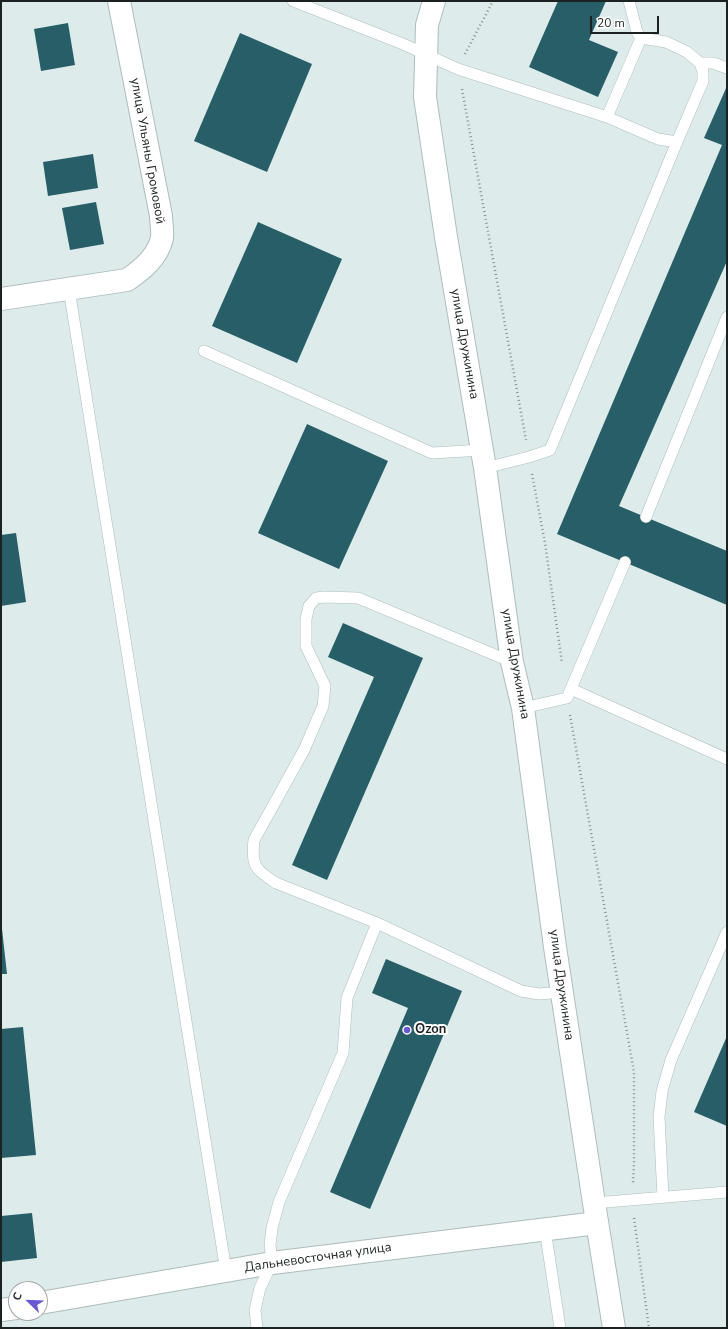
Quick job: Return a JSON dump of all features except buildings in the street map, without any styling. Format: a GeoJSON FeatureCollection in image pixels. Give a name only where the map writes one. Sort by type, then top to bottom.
{"type":"FeatureCollection","features":[{"type":"Feature","properties":{"kind":"main road","name":"улица Ульяны Громовой"},"geometry":{"type":"LineString","coordinates":[[1,299],[127,280],[141,270],[155,254],[162,237],[161,216],[119,1]]}},
{"type":"Feature","properties":{"kind":"main road","name":"улица Дружинина"},"geometry":{"type":"LineString","coordinates":[[434,1],[427,25],[425,97],[447,245],[483,459],[512,662],[523,708],[562,992],[614,1328]]}},
{"type":"Feature","properties":{"kind":"main road","name":"Дальневосточная улица"},"geometry":{"type":"LineString","coordinates":[[48,1303],[272,1263],[545,1229],[595,1213]]}},
{"type":"Feature","properties":{"kind":"lane"},"geometry":{"type":"LineString","coordinates":[[293,1],[403,44],[458,69],[607,117],[658,139],[677,142]]}},
{"type":"Feature","properties":{"kind":"lane"},"geometry":{"type":"LineString","coordinates":[[607,117],[640,38],[629,1]]}},
{"type":"Feature","properties":{"kind":"lane"},"geometry":{"type":"LineString","coordinates":[[204,351],[432,453],[483,459],[529,458],[550,450],[703,81],[703,72],[700,63],[687,52],[666,42],[640,38]]}},
{"type":"Feature","properties":{"kind":"lane"},"geometry":{"type":"LineString","coordinates":[[700,63],[713,62],[727,68]]}},
{"type":"Feature","properties":{"kind":"lane"},"geometry":{"type":"LineString","coordinates":[[69,289],[226,1271]]}},
{"type":"Feature","properties":{"kind":"lane"},"geometry":{"type":"LineString","coordinates":[[646,517],[727,319]]}},
{"type":"Feature","properties":{"kind":"lane"},"geometry":{"type":"LineString","coordinates":[[569,694],[625,562]]}},
{"type":"Feature","properties":{"kind":"lane"},"geometry":{"type":"LineString","coordinates":[[512,662],[358,598],[316,598],[309,606],[306,619],[306,646],[325,686],[323,706],[304,750],[254,840],[252,855],[255,866],[264,875],[276,883],[377,923],[521,991],[539,994],[562,992]]}},
{"type":"Feature","properties":{"kind":"lane"},"geometry":{"type":"LineString","coordinates":[[523,708],[569,694],[727,759]]}},
{"type":"Feature","properties":{"kind":"lane"},"geometry":{"type":"LineString","coordinates":[[257,1328],[255,1310],[260,1288],[272,1263],[270,1245],[272,1228],[279,1202],[343,1052],[347,998],[377,923]]}},
{"type":"Feature","properties":{"kind":"lane"},"geometry":{"type":"LineString","coordinates":[[663,1197],[659,1117],[662,1091],[671,1060],[727,932]]}},
{"type":"Feature","properties":{"kind":"lane"},"geometry":{"type":"LineString","coordinates":[[595,1213],[631,1201],[727,1192]]}},
{"type":"Feature","properties":{"kind":"lane"},"geometry":{"type":"LineString","coordinates":[[545,1229],[560,1328]]}},
{"type":"Feature","properties":{"kind":"path"},"geometry":{"type":"LineString","coordinates":[[493,1],[458,69],[545,543],[569,694],[634,1072],[634,1163],[631,1201],[649,1328]]}},
{"type":"Feature","properties":{"kind":"place","name":"Ozon"},"geometry":{"type":"Point","coordinates":[407,1030]}}]}
